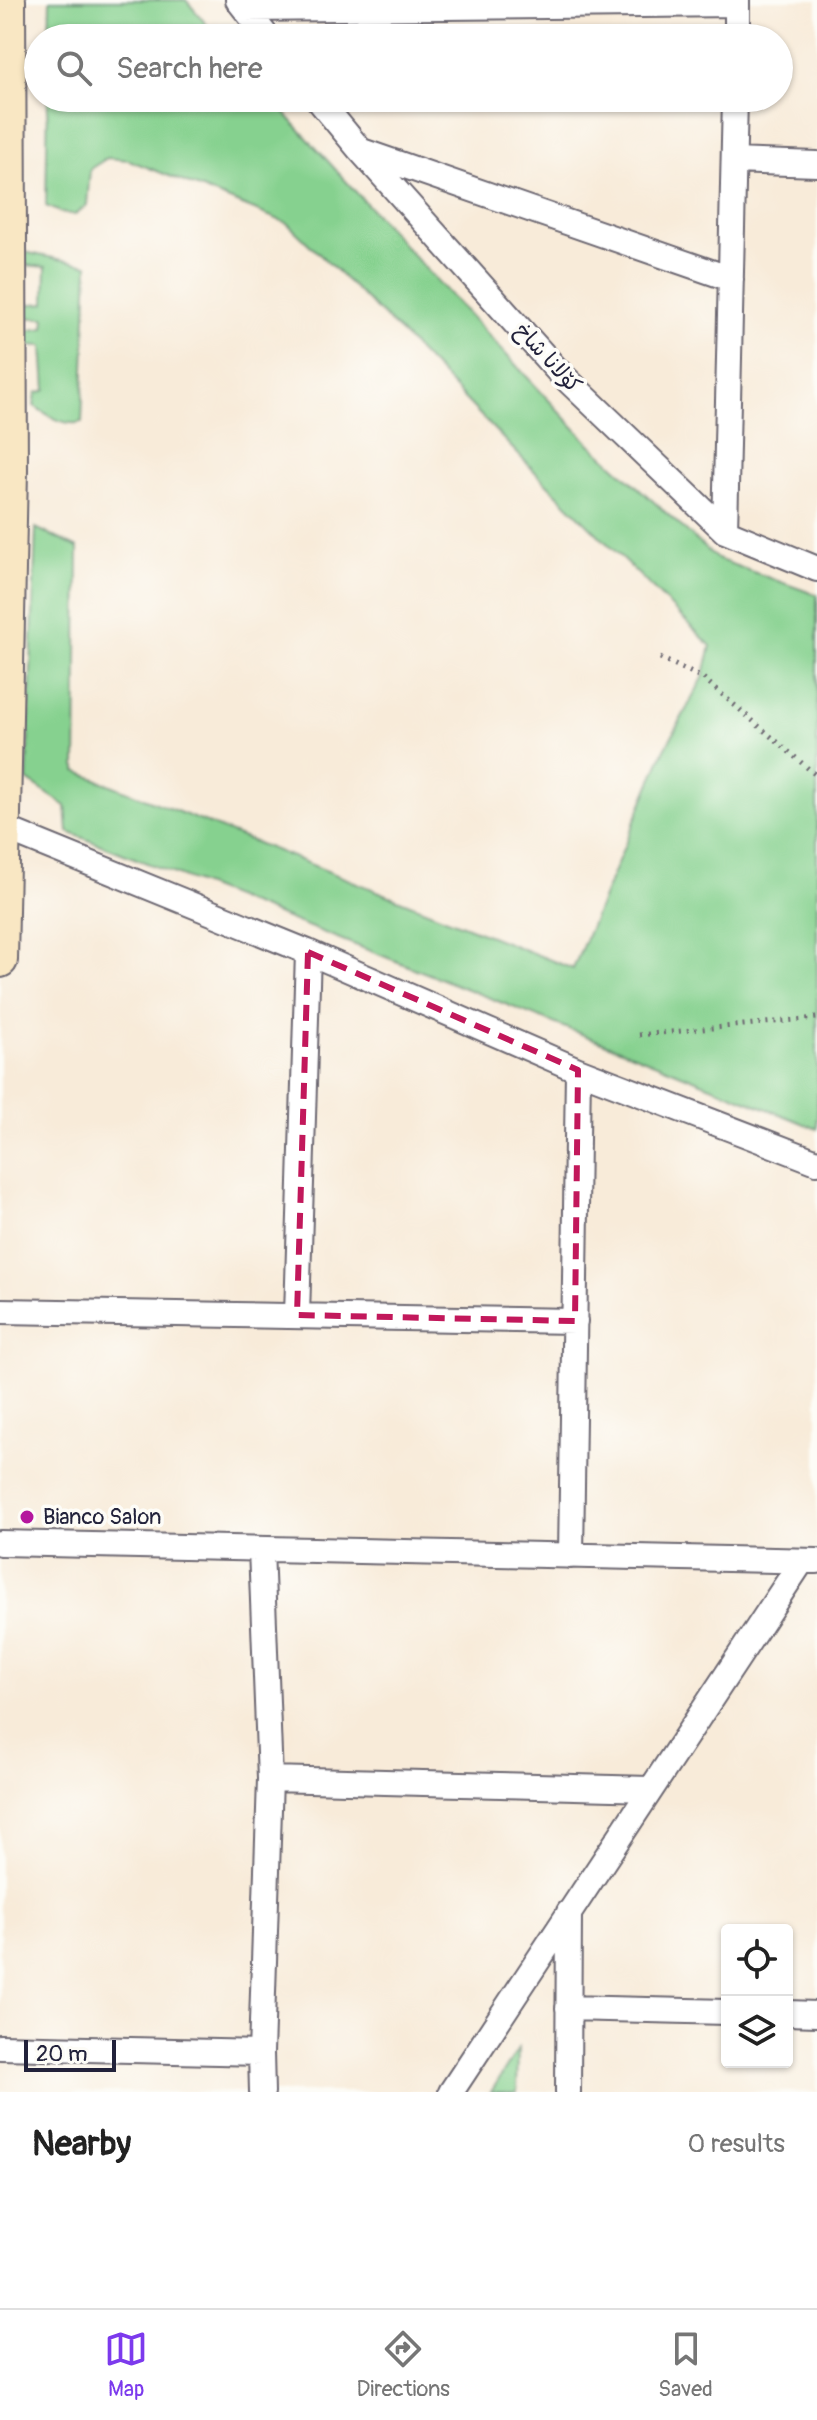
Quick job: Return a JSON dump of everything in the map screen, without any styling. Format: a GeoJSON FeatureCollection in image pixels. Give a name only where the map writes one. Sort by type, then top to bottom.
{"type":"FeatureCollection","features":[{"type":"Feature","properties":{"kind":"street"},"geometry":{"type":"LineString","coordinates":[[0,960],[8,0]]}},
{"type":"Feature","properties":{"kind":"street"},"geometry":{"type":"LineString","coordinates":[[241,4],[737,2],[737,24]]}},
{"type":"Feature","properties":{"kind":"street"},"geometry":{"type":"LineString","coordinates":[[241,4],[257,24]]}},
{"type":"Feature","properties":{"kind":"street","name":"کۆلانا شاخ"},"geometry":{"type":"LineString","coordinates":[[329,112],[557,370],[725,531],[817,569]]}},
{"type":"Feature","properties":{"kind":"street"},"geometry":{"type":"LineString","coordinates":[[725,531],[735,112]]}},
{"type":"Feature","properties":{"kind":"street"},"geometry":{"type":"LineString","coordinates":[[360,150],[731,279]]}},
{"type":"Feature","properties":{"kind":"street"},"geometry":{"type":"LineString","coordinates":[[734,161],[817,164]]}},
{"type":"Feature","properties":{"kind":"street"},"geometry":{"type":"LineString","coordinates":[[1,827],[308,952],[578,1070],[817,1162]]}},
{"type":"Feature","properties":{"kind":"street"},"geometry":{"type":"LineString","coordinates":[[297,1315],[308,952]]}},
{"type":"Feature","properties":{"kind":"street"},"geometry":{"type":"LineString","coordinates":[[571,1556],[578,1070]]}},
{"type":"Feature","properties":{"kind":"street"},"geometry":{"type":"LineString","coordinates":[[0,1311],[575,1321]]}},
{"type":"Feature","properties":{"kind":"street"},"geometry":{"type":"LineString","coordinates":[[0,1543],[810,1561]]}},
{"type":"Feature","properties":{"kind":"street"},"geometry":{"type":"LineString","coordinates":[[261,1549],[270,1779],[262,2092]]}},
{"type":"Feature","properties":{"kind":"street"},"geometry":{"type":"LineString","coordinates":[[451,2092],[650,1789],[810,1561]]}},
{"type":"Feature","properties":{"kind":"street"},"geometry":{"type":"LineString","coordinates":[[270,1779],[650,1789]]}},
{"type":"Feature","properties":{"kind":"street"},"geometry":{"type":"LineString","coordinates":[[568,2092],[569,1912]]}},
{"type":"Feature","properties":{"kind":"street"},"geometry":{"type":"LineString","coordinates":[[568,2008],[721,2012]]}},
{"type":"Feature","properties":{"kind":"street"},"geometry":{"type":"LineString","coordinates":[[793,2013],[817,2014]]}},
{"type":"Feature","properties":{"kind":"street"},"geometry":{"type":"LineString","coordinates":[[0,2047],[261,2053]]}},
{"type":"Feature","properties":{"kind":"path"},"geometry":{"type":"LineString","coordinates":[[660,658],[703,678],[817,776]]}},
{"type":"Feature","properties":{"kind":"path"},"geometry":{"type":"LineString","coordinates":[[639,1035],[817,1018]]}},
{"type":"Feature","properties":{"kind":"highlighted area"},"geometry":{"type":"Polygon","coordinates":[[[308,952],[578,1070],[575,1321],[297,1315],[308,952]]]}},
{"type":"Feature","properties":{"kind":"green space"},"geometry":{"type":"Polygon","coordinates":[[[50,0],[186,0],[206,24],[49,24],[50,0]]]}},
{"type":"Feature","properties":{"kind":"green space"},"geometry":{"type":"Polygon","coordinates":[[[48,112],[284,112],[588,442],[717,559],[817,595],[817,1129],[68,832],[66,806],[27,780],[36,528],[78,548],[76,771],[573,969],[664,751],[703,678],[711,646],[546,483],[396,328],[287,223],[129,160],[107,158],[90,169],[87,205],[75,215],[46,206],[48,112]]]}},
{"type":"Feature","properties":{"kind":"green space"},"geometry":{"type":"Polygon","coordinates":[[[24,252],[88,265],[82,422],[63,422],[34,406],[36,393],[46,390],[43,346],[19,345],[18,332],[44,328],[45,318],[23,318],[21,305],[45,303],[46,267],[25,265],[24,252]]]}},
{"type":"Feature","properties":{"kind":"green space"},"geometry":{"type":"Polygon","coordinates":[[[518,2049],[517,2092],[491,2092],[518,2049]]]}},
{"type":"Feature","properties":{"kind":"place","name":"Bianco Salon"},"geometry":{"type":"Point","coordinates":[27,1517]}}]}
